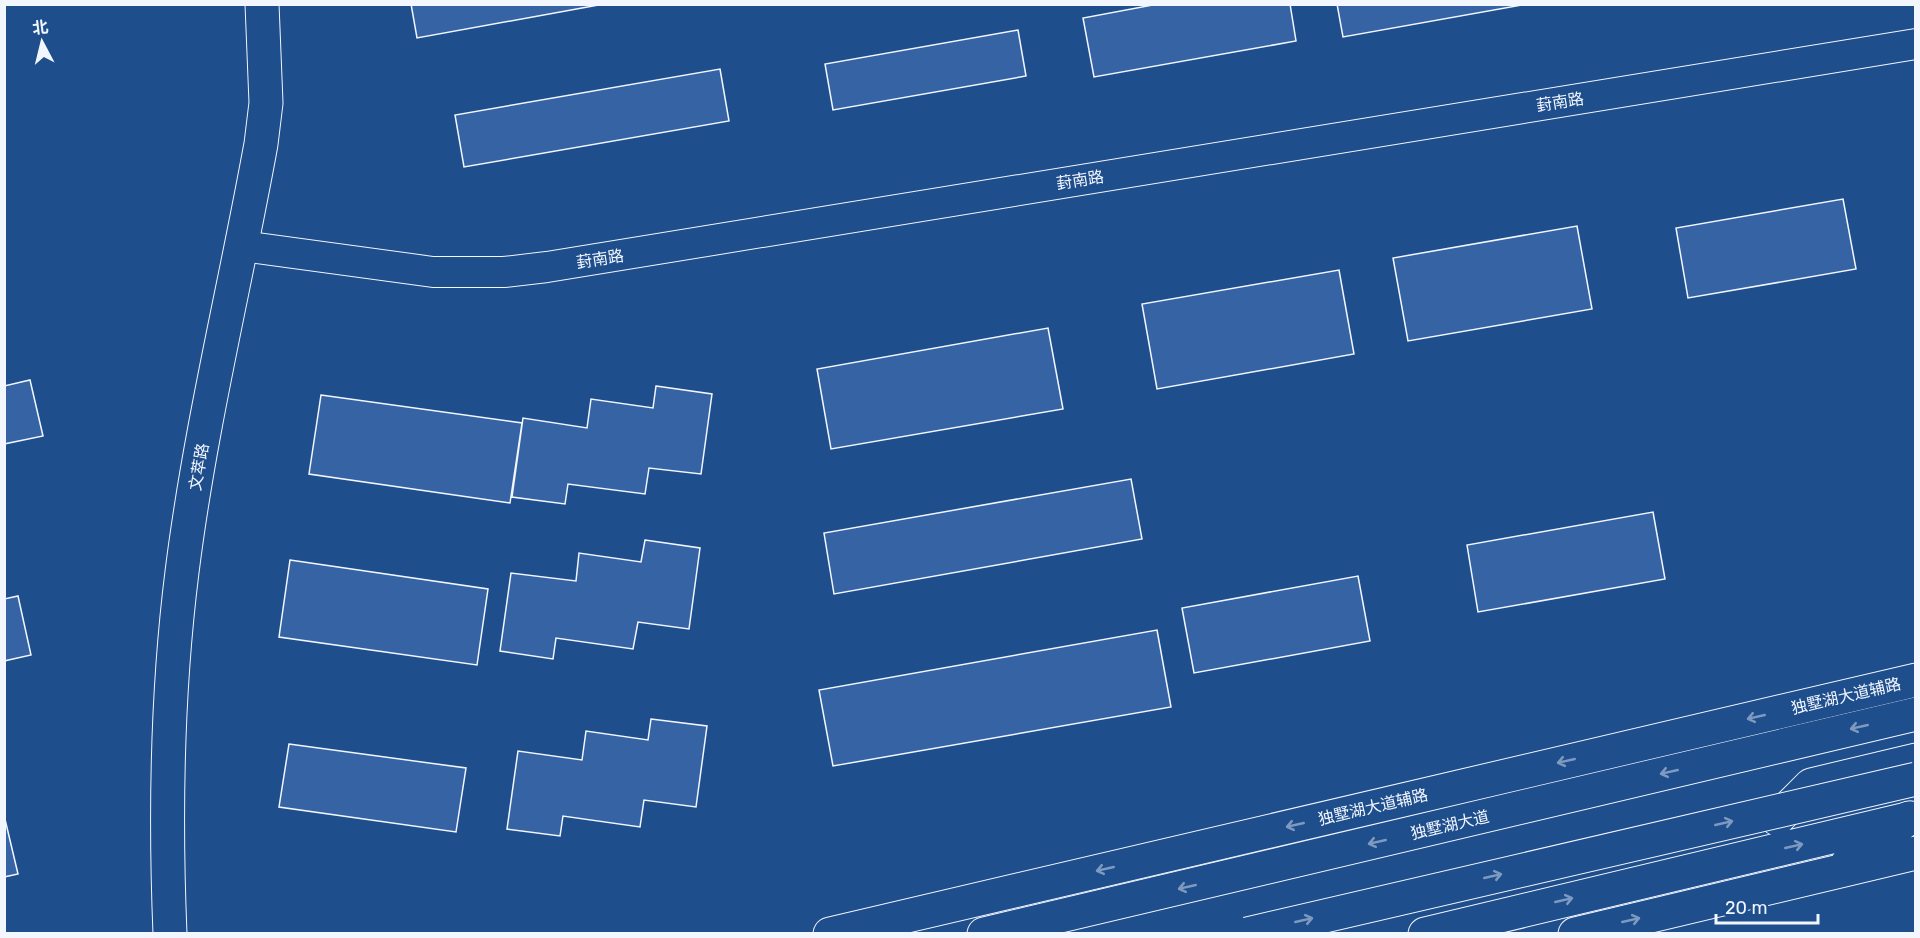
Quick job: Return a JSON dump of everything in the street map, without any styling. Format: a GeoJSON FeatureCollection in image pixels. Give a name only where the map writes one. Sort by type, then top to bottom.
{"type":"FeatureCollection","features":[{"type":"Feature","properties":{"kind":"main road","name":"文萃路"},"geometry":{"type":"LineString","coordinates":[[170,933],[166,844],[175,636],[198,469],[242,246],[266,103],[262,4]]}},
{"type":"Feature","properties":{"kind":"main road","name":"独墅湖大道辅路"},"geometry":{"type":"LineString","coordinates":[[830,933],[1916,680]]}},
{"type":"Feature","properties":{"kind":"main road","name":"独墅湖大道"},"geometry":{"type":"LineString","coordinates":[[984,933],[1916,714]]}},
{"type":"Feature","properties":{"kind":"main road"},"geometry":{"type":"LineString","coordinates":[[1738,859],[1811,784],[1916,760]]}},
{"type":"Feature","properties":{"kind":"main road"},"geometry":{"type":"LineString","coordinates":[[1246,933],[1916,779]]}},
{"type":"Feature","properties":{"kind":"main road"},"geometry":{"type":"LineString","coordinates":[[1425,933],[1912,818]]}},
{"type":"Feature","properties":{"kind":"main road"},"geometry":{"type":"LineString","coordinates":[[1836,872],[1912,818]]}},
{"type":"Feature","properties":{"kind":"main road"},"geometry":{"type":"LineString","coordinates":[[1575,933],[1916,853]]}},
{"type":"Feature","properties":{"kind":"street","name":"葑南路"},"geometry":{"type":"LineString","coordinates":[[242,246],[433,272],[480,273],[547,267],[1916,44]]}},
{"type":"Feature","properties":{"kind":"building"},"geometry":{"type":"Polygon","coordinates":[[[411,4],[604,4],[417,38],[411,4]]]}},
{"type":"Feature","properties":{"kind":"building"},"geometry":{"type":"Polygon","coordinates":[[[1158,4],[1290,4],[1296,41],[1094,77],[1083,18],[1158,4]]]}},
{"type":"Feature","properties":{"kind":"building"},"geometry":{"type":"Polygon","coordinates":[[[1337,4],[1528,4],[1343,37],[1337,4]]]}},
{"type":"Feature","properties":{"kind":"building"},"geometry":{"type":"Polygon","coordinates":[[[1018,30],[1026,76],[833,110],[825,64],[1018,30]]]}},
{"type":"Feature","properties":{"kind":"building"},"geometry":{"type":"Polygon","coordinates":[[[720,69],[729,121],[464,167],[455,115],[720,69]]]}},
{"type":"Feature","properties":{"kind":"building"},"geometry":{"type":"Polygon","coordinates":[[[1843,199],[1856,269],[1688,298],[1676,228],[1843,199]]]}},
{"type":"Feature","properties":{"kind":"building"},"geometry":{"type":"Polygon","coordinates":[[[1577,226],[1592,309],[1408,341],[1393,258],[1577,226]]]}},
{"type":"Feature","properties":{"kind":"building"},"geometry":{"type":"Polygon","coordinates":[[[1339,270],[1354,354],[1157,389],[1142,304],[1339,270]]]}},
{"type":"Feature","properties":{"kind":"building"},"geometry":{"type":"Polygon","coordinates":[[[1048,328],[1063,409],[831,449],[817,369],[1048,328]]]}},
{"type":"Feature","properties":{"kind":"building"},"geometry":{"type":"Polygon","coordinates":[[[30,380],[43,436],[4,444],[4,386],[30,380]]]}},
{"type":"Feature","properties":{"kind":"building"},"geometry":{"type":"Polygon","coordinates":[[[656,386],[712,394],[701,474],[649,468],[645,494],[568,484],[565,504],[512,497],[523,418],[587,428],[591,399],[653,408],[656,386]]]}},
{"type":"Feature","properties":{"kind":"building"},"geometry":{"type":"Polygon","coordinates":[[[321,395],[522,423],[510,503],[309,474],[321,395]]]}},
{"type":"Feature","properties":{"kind":"building"},"geometry":{"type":"Polygon","coordinates":[[[1131,479],[1142,539],[834,594],[824,533],[1131,479]]]}},
{"type":"Feature","properties":{"kind":"building"},"geometry":{"type":"Polygon","coordinates":[[[1653,512],[1665,579],[1478,612],[1467,545],[1653,512]]]}},
{"type":"Feature","properties":{"kind":"building"},"geometry":{"type":"Polygon","coordinates":[[[645,540],[700,548],[689,629],[638,622],[633,649],[556,638],[553,659],[500,651],[511,573],[576,581],[579,553],[641,562],[645,540]]]}},
{"type":"Feature","properties":{"kind":"building"},"geometry":{"type":"Polygon","coordinates":[[[290,560],[488,589],[477,665],[279,637],[290,560]]]}},
{"type":"Feature","properties":{"kind":"building"},"geometry":{"type":"Polygon","coordinates":[[[1358,576],[1370,641],[1194,673],[1182,608],[1358,576]]]}},
{"type":"Feature","properties":{"kind":"building"},"geometry":{"type":"Polygon","coordinates":[[[18,596],[31,655],[4,661],[4,599],[18,596]]]}},
{"type":"Feature","properties":{"kind":"building"},"geometry":{"type":"Polygon","coordinates":[[[1157,630],[1171,707],[833,766],[819,690],[1157,630]]]}},
{"type":"Feature","properties":{"kind":"building"},"geometry":{"type":"Polygon","coordinates":[[[651,719],[707,726],[696,807],[644,800],[640,827],[563,816],[560,836],[507,829],[518,751],[582,760],[586,731],[648,740],[651,719]]]}},
{"type":"Feature","properties":{"kind":"building"},"geometry":{"type":"Polygon","coordinates":[[[289,744],[466,768],[456,832],[279,807],[289,744]]]}},
{"type":"Feature","properties":{"kind":"building"},"geometry":{"type":"Polygon","coordinates":[[[4,815],[18,874],[4,877],[4,815]]]}}]}
